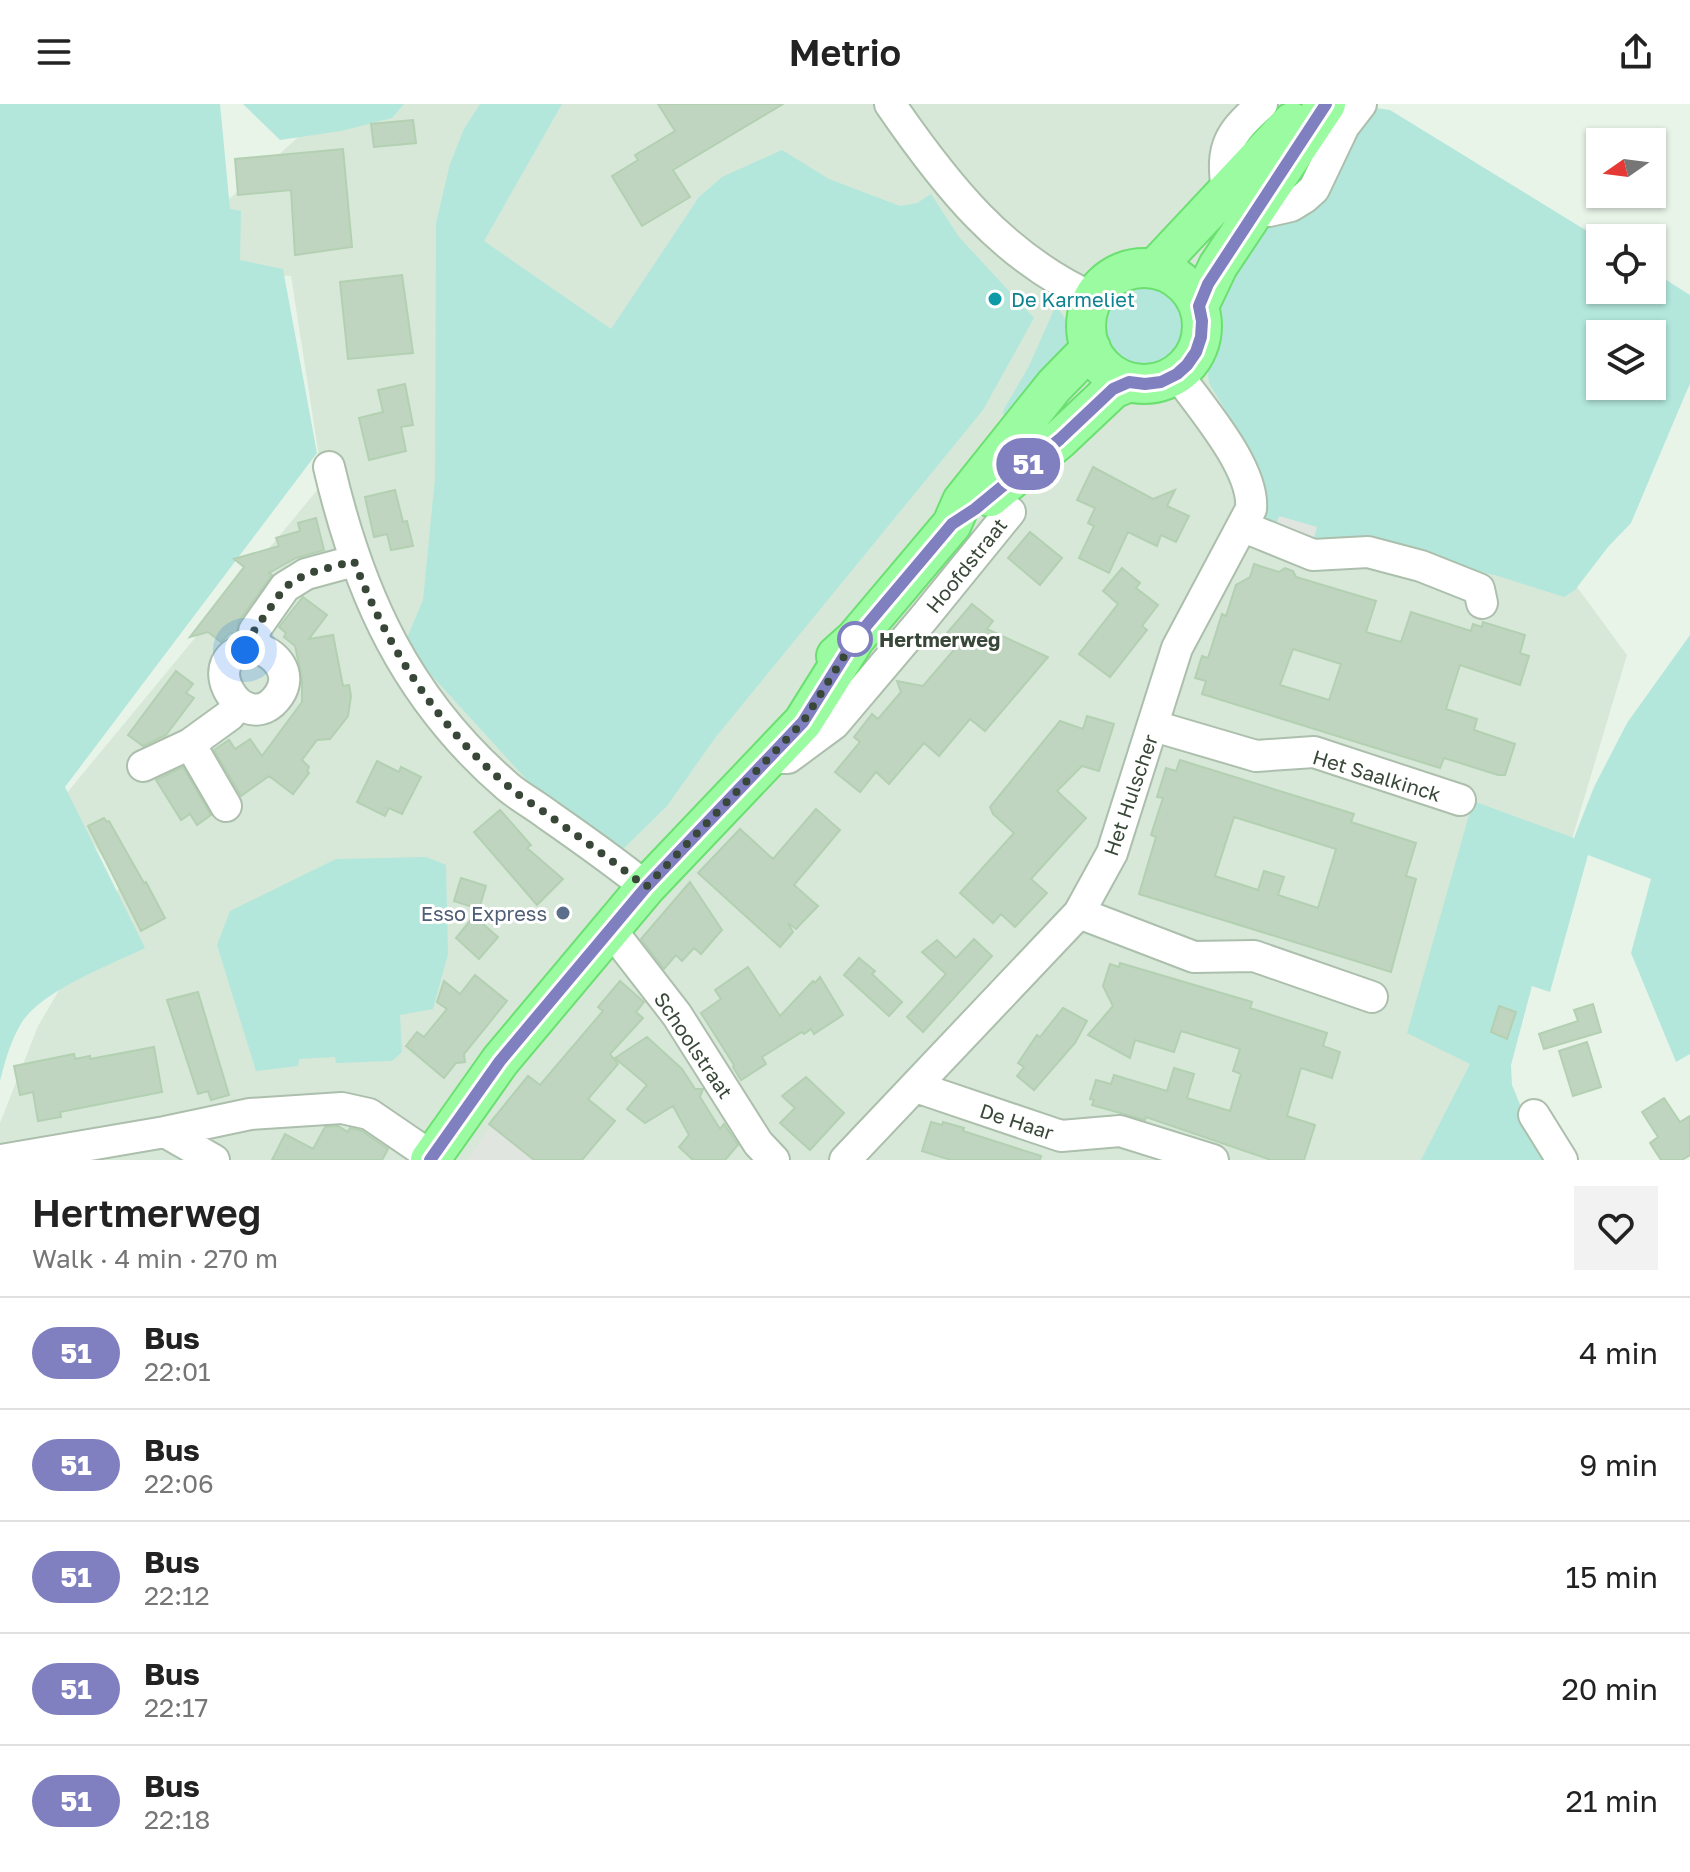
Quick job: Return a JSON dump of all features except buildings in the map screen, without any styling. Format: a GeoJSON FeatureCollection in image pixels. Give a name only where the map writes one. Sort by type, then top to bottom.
{"type":"FeatureCollection","features":[{"type":"Feature","properties":{"kind":"main road"},"geometry":{"type":"LineString","coordinates":[[1199,306],[1241,201],[1308,104]]}},
{"type":"Feature","properties":{"kind":"main road"},"geometry":{"type":"LineString","coordinates":[[1154,269],[1241,201],[1326,104]]}},
{"type":"Feature","properties":{"kind":"main road"},"geometry":{"type":"LineString","coordinates":[[1140,268],[1154,269],[1182,281],[1199,306],[1201,337],[1196,352],[1177,374],[1161,382],[1129,382],[1106,370],[1091,348],[1086,328],[1093,298],[1112,277],[1140,268]]}},
{"type":"Feature","properties":{"kind":"main road","name":"Hoofdstraat"},"geometry":{"type":"LineString","coordinates":[[684,844],[739,756],[855,639],[952,524],[962,501],[1054,386],[1091,348]]}},
{"type":"Feature","properties":{"kind":"main road","name":"Hoofdstraat"},"geometry":{"type":"LineString","coordinates":[[952,524],[975,509],[1060,439],[1113,389],[1129,382]]}},
{"type":"Feature","properties":{"kind":"main road","name":"Hoofdstraat"},"geometry":{"type":"LineString","coordinates":[[431,1159],[500,1061],[646,887],[803,722],[855,639]]}},
{"type":"Feature","properties":{"kind":"street"},"geometry":{"type":"LineString","coordinates":[[890,104],[916,142],[971,210],[1061,284],[1093,298]]}},
{"type":"Feature","properties":{"kind":"street"},"geometry":{"type":"LineString","coordinates":[[1262,104],[1235,129],[1225,147],[1241,201],[1269,211],[1291,206],[1314,189],[1344,126],[1361,104]]}},
{"type":"Feature","properties":{"kind":"street","name":"Het Hulscher"},"geometry":{"type":"LineString","coordinates":[[845,1160],[1079,913],[1112,853],[1177,648],[1199,603],[1244,527],[1253,497],[1245,472],[1177,374]]}},
{"type":"Feature","properties":{"kind":"street"},"geometry":{"type":"LineString","coordinates":[[329,467],[354,561],[370,602],[390,642],[442,719],[471,753],[511,789],[646,887]]}},
{"type":"Feature","properties":{"kind":"street","name":"Hoofdstraat"},"geometry":{"type":"LineString","coordinates":[[766,759],[788,758],[834,724],[1010,512]]}},
{"type":"Feature","properties":{"kind":"street"},"geometry":{"type":"LineString","coordinates":[[1244,527],[1313,555],[1368,552],[1421,566],[1479,589],[1482,603]]}},
{"type":"Feature","properties":{"kind":"street"},"geometry":{"type":"LineString","coordinates":[[256,648],[254,631],[285,587],[306,574],[354,561]]}},
{"type":"Feature","properties":{"kind":"street","name":"Hoofdstraat"},"geometry":{"type":"LineString","coordinates":[[893,594],[923,619]]}},
{"type":"Feature","properties":{"kind":"street"},"geometry":{"type":"LineString","coordinates":[[256,648],[275,656],[283,672],[279,695],[264,707],[254,708],[238,703],[227,691],[224,677],[226,667],[236,654],[256,648]]}},
{"type":"Feature","properties":{"kind":"street"},"geometry":{"type":"LineString","coordinates":[[143,766],[190,744],[230,715],[238,703]]}},
{"type":"Feature","properties":{"kind":"street","name":"Het Saalkinck"},"geometry":{"type":"LineString","coordinates":[[1154,726],[1256,756],[1314,752],[1460,800]]}},
{"type":"Feature","properties":{"kind":"street"},"geometry":{"type":"LineString","coordinates":[[190,744],[226,806]]}},
{"type":"Feature","properties":{"kind":"street"},"geometry":{"type":"LineString","coordinates":[[1079,913],[1194,957],[1254,956],[1372,997]]}},
{"type":"Feature","properties":{"kind":"street","name":"Schoolstraat"},"geometry":{"type":"LineString","coordinates":[[609,933],[622,944],[677,1015],[758,1143],[774,1160]]}},
{"type":"Feature","properties":{"kind":"street","name":"De Haar"},"geometry":{"type":"LineString","coordinates":[[916,1087],[1061,1136],[1120,1131],[1213,1160]]}},
{"type":"Feature","properties":{"kind":"street"},"geometry":{"type":"LineString","coordinates":[[2,1160],[250,1114],[342,1108],[369,1114],[431,1159]]}},
{"type":"Feature","properties":{"kind":"street"},"geometry":{"type":"LineString","coordinates":[[1534,1115],[1562,1160]]}},
{"type":"Feature","properties":{"kind":"street"},"geometry":{"type":"LineString","coordinates":[[165,1132],[214,1160]]}},
{"type":"Feature","properties":{"kind":"shaded area"},"geometry":{"type":"Polygon","coordinates":[[[0,104],[220,104],[230,209],[241,211],[240,260],[283,269],[317,453],[65,787],[145,948],[78,979],[32,1010],[15,1036],[0,1081],[0,104]]]}},
{"type":"Feature","properties":{"kind":"shaded area"},"geometry":{"type":"Polygon","coordinates":[[[243,104],[404,104],[392,118],[341,131],[280,140],[243,104]]]}},
{"type":"Feature","properties":{"kind":"shaded area"},"geometry":{"type":"Polygon","coordinates":[[[335,104],[1364,104],[1566,572],[1627,655],[1476,1160],[0,1160],[0,1123],[38,1026],[122,883],[61,800],[323,483],[291,276],[210,272],[199,226],[335,104]]]}},
{"type":"Feature","properties":{"kind":"shaded area"},"geometry":{"type":"Polygon","coordinates":[[[480,104],[562,104],[484,241],[611,329],[699,197],[722,177],[782,150],[829,179],[900,206],[917,203],[931,194],[959,237],[1034,318],[983,410],[715,738],[667,806],[619,853],[565,822],[404,645],[423,600],[435,478],[436,223],[450,164],[464,129],[480,104]]]}},
{"type":"Feature","properties":{"kind":"shaded area"},"geometry":{"type":"Polygon","coordinates":[[[1369,107],[1390,110],[1586,230],[1586,304],[1666,304],[1666,280],[1690,295],[1690,384],[1631,523],[1575,590],[1564,597],[1498,576],[1359,542],[1314,546],[1279,517],[1274,534],[1264,526],[1265,495],[1258,470],[1209,383],[1206,358],[1212,336],[1212,309],[1265,222],[1369,107]]]}},
{"type":"Feature","properties":{"kind":"shaded area"},"geometry":{"type":"Polygon","coordinates":[[[1142,279],[1159,283],[1174,292],[1183,307],[1187,324],[1183,341],[1174,356],[1159,365],[1142,369],[1125,365],[1110,356],[1101,341],[1097,324],[1101,307],[1110,292],[1125,283],[1142,279]]]}},
{"type":"Feature","properties":{"kind":"shaded area"},"geometry":{"type":"Polygon","coordinates":[[[1056,305],[1067,322],[1066,352],[1005,429],[1003,411],[1029,366],[1056,305]]]}},
{"type":"Feature","properties":{"kind":"shaded area"},"geometry":{"type":"Polygon","coordinates":[[[1279,516],[1317,527],[1312,545],[1274,534],[1279,516]]]}},
{"type":"Feature","properties":{"kind":"shaded area"},"geometry":{"type":"Polygon","coordinates":[[[1690,635],[1690,1054],[1676,1062],[1631,953],[1651,879],[1588,855],[1550,992],[1532,986],[1511,1065],[1512,1085],[1543,1160],[1421,1160],[1470,1064],[1407,1033],[1473,801],[1574,838],[1594,787],[1627,723],[1690,635]]]}},
{"type":"Feature","properties":{"kind":"shaded area"},"geometry":{"type":"Polygon","coordinates":[[[426,857],[446,865],[448,954],[433,1009],[400,1015],[402,1052],[392,1061],[336,1063],[335,1057],[299,1059],[298,1066],[256,1071],[217,945],[230,911],[336,859],[426,857]]]}},
{"type":"Feature","properties":{"kind":"shaded area"},"geometry":{"type":"Polygon","coordinates":[[[491,1126],[540,1160],[467,1160],[491,1126]]]}},
{"type":"Feature","properties":{"kind":"bus line","name":"51"},"geometry":{"type":"LineString","coordinates":[[430,1160],[500,1061],[646,887],[803,722],[855,639],[952,524],[975,509],[1060,439],[1113,389],[1129,382],[1161,382],[1187,365],[1201,337],[1199,306],[1208,284],[1326,104]]}},
{"type":"Feature","properties":{"kind":"place","name":"De Karmeliet"},"geometry":{"type":"Point","coordinates":[995,299]}},
{"type":"Feature","properties":{"kind":"place","name":"Hertmerweg"},"geometry":{"type":"Point","coordinates":[855,639]}},
{"type":"Feature","properties":{"kind":"place","name":"Esso Express"},"geometry":{"type":"Point","coordinates":[563,913]}},
{"type":"Feature","properties":{"kind":"route"},"geometry":{"type":"LineString","coordinates":[[245,650],[256,648],[254,631],[285,587],[306,574],[354,561],[390,642],[442,719],[471,753],[511,789],[646,887],[803,722],[855,639]]}}]}
